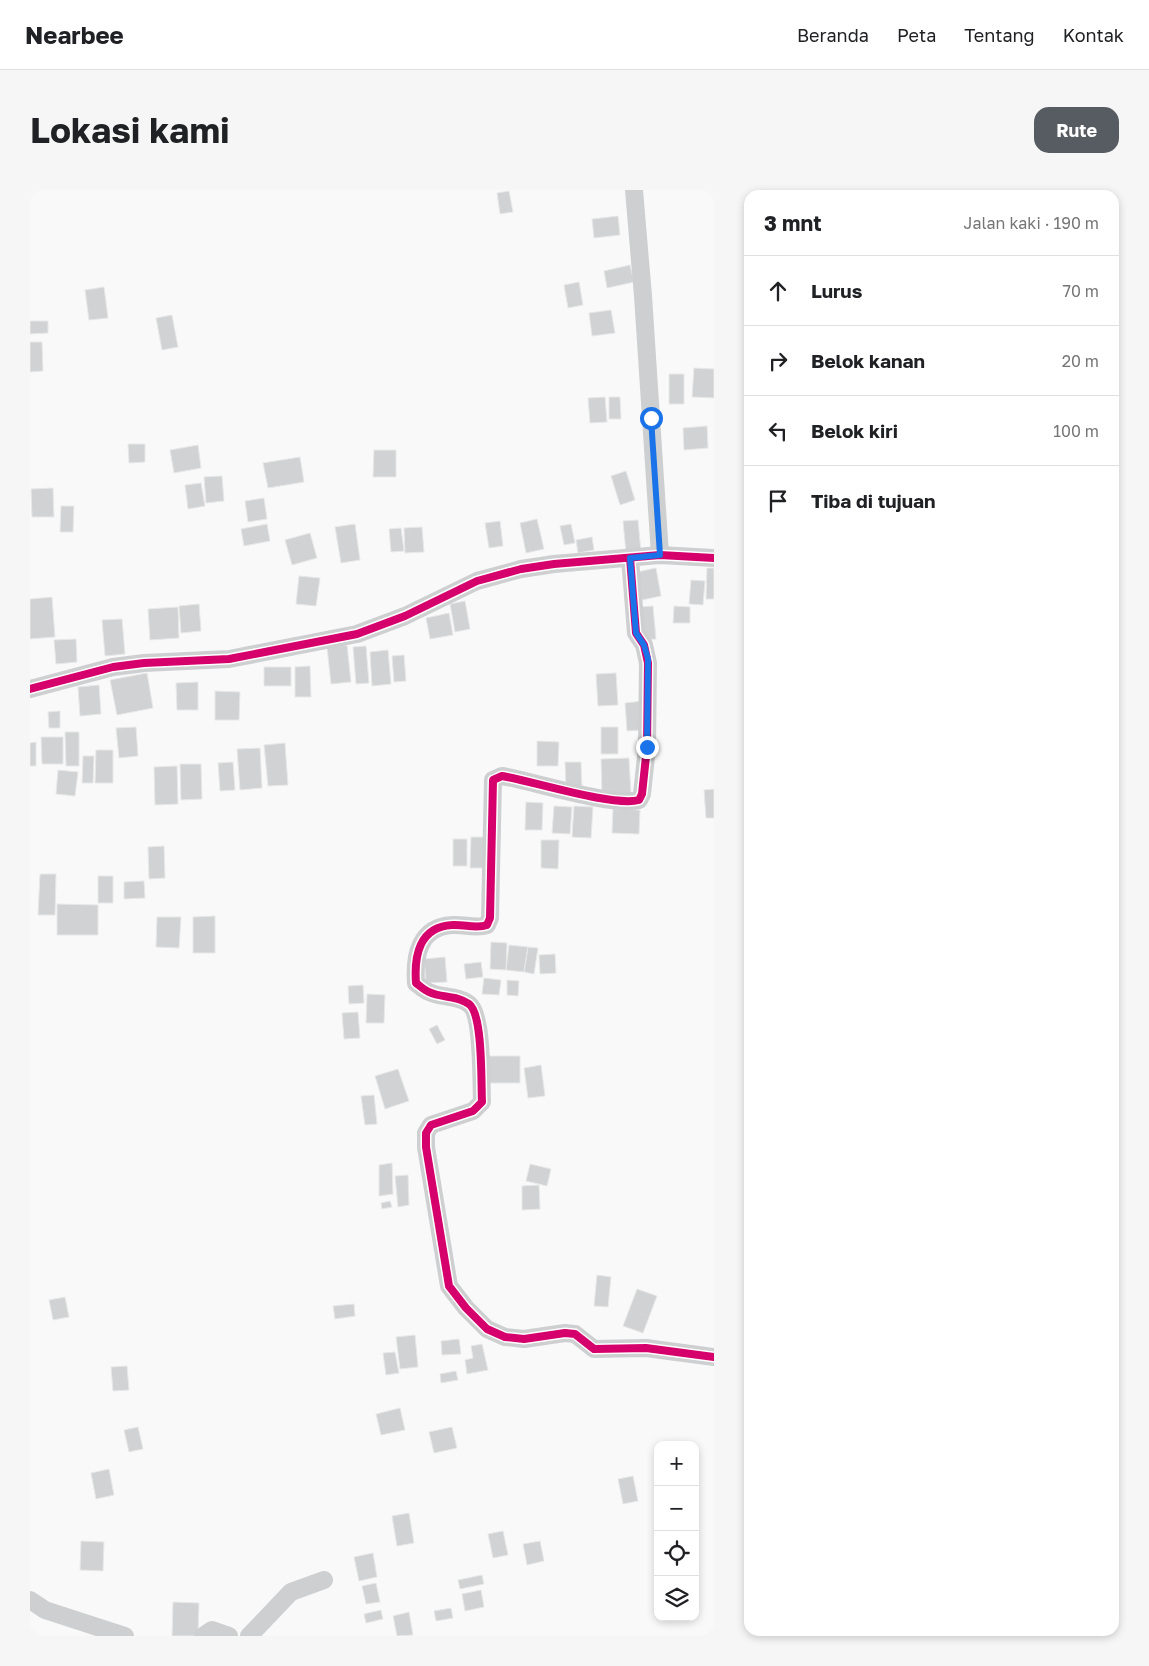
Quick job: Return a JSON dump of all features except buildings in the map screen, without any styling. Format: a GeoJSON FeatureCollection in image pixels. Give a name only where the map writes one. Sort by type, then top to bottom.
{"type":"FeatureCollection","features":[{"type":"Feature","properties":{"kind":"street"},"geometry":{"type":"LineString","coordinates":[[634,190],[644,305],[660,555]]}},
{"type":"Feature","properties":{"kind":"street"},"geometry":{"type":"LineString","coordinates":[[30,689],[113,667],[236,658],[356,634],[405,616],[456,590],[497,575],[554,564],[660,555],[714,558]]}},
{"type":"Feature","properties":{"kind":"street"},"geometry":{"type":"LineString","coordinates":[[630,558],[636,633],[644,645],[648,663],[647,747],[640,799],[631,801],[601,798],[526,780],[502,776],[495,778],[492,786],[490,918],[487,924],[480,927],[450,925],[434,929],[422,940],[414,966],[416,983],[429,992],[454,997],[470,1004],[478,1024],[482,1102],[473,1111],[431,1125],[426,1133],[430,1184],[449,1286],[487,1329],[505,1337],[524,1339],[566,1333],[575,1334],[594,1350],[646,1348],[714,1356]]}},
{"type":"Feature","properties":{"kind":"street"},"geometry":{"type":"LineString","coordinates":[[249,1636],[291,1592],[324,1580]]}},
{"type":"Feature","properties":{"kind":"street"},"geometry":{"type":"LineString","coordinates":[[30,1600],[45,1610],[125,1636]]}},
{"type":"Feature","properties":{"kind":"street"},"geometry":{"type":"LineString","coordinates":[[204,1636],[212,1630],[229,1636]]}},
{"type":"Feature","properties":{"kind":"cycle path"},"geometry":{"type":"LineString","coordinates":[[30,689],[113,667],[144,663],[229,659],[357,634],[405,616],[477,581],[521,569],[554,564],[660,555],[714,558]]}},
{"type":"Feature","properties":{"kind":"cycle path"},"geometry":{"type":"LineString","coordinates":[[630,558],[636,633],[644,645],[648,663],[647,747],[642,794],[639,800],[611,800],[572,793],[502,776],[493,780],[490,918],[487,925],[483,926],[452,925],[432,931],[421,945],[416,963],[416,983],[434,994],[464,1001],[474,1010],[479,1034],[482,1102],[473,1111],[431,1125],[426,1133],[426,1147],[449,1286],[466,1308],[487,1329],[505,1337],[524,1339],[565,1333],[575,1334],[594,1349],[646,1348],[714,1357]]}},
{"type":"Feature","properties":{"kind":"route"},"geometry":{"type":"LineString","coordinates":[[647,747],[648,659],[644,645],[636,633],[630,558],[660,555],[651,418]]}}]}
